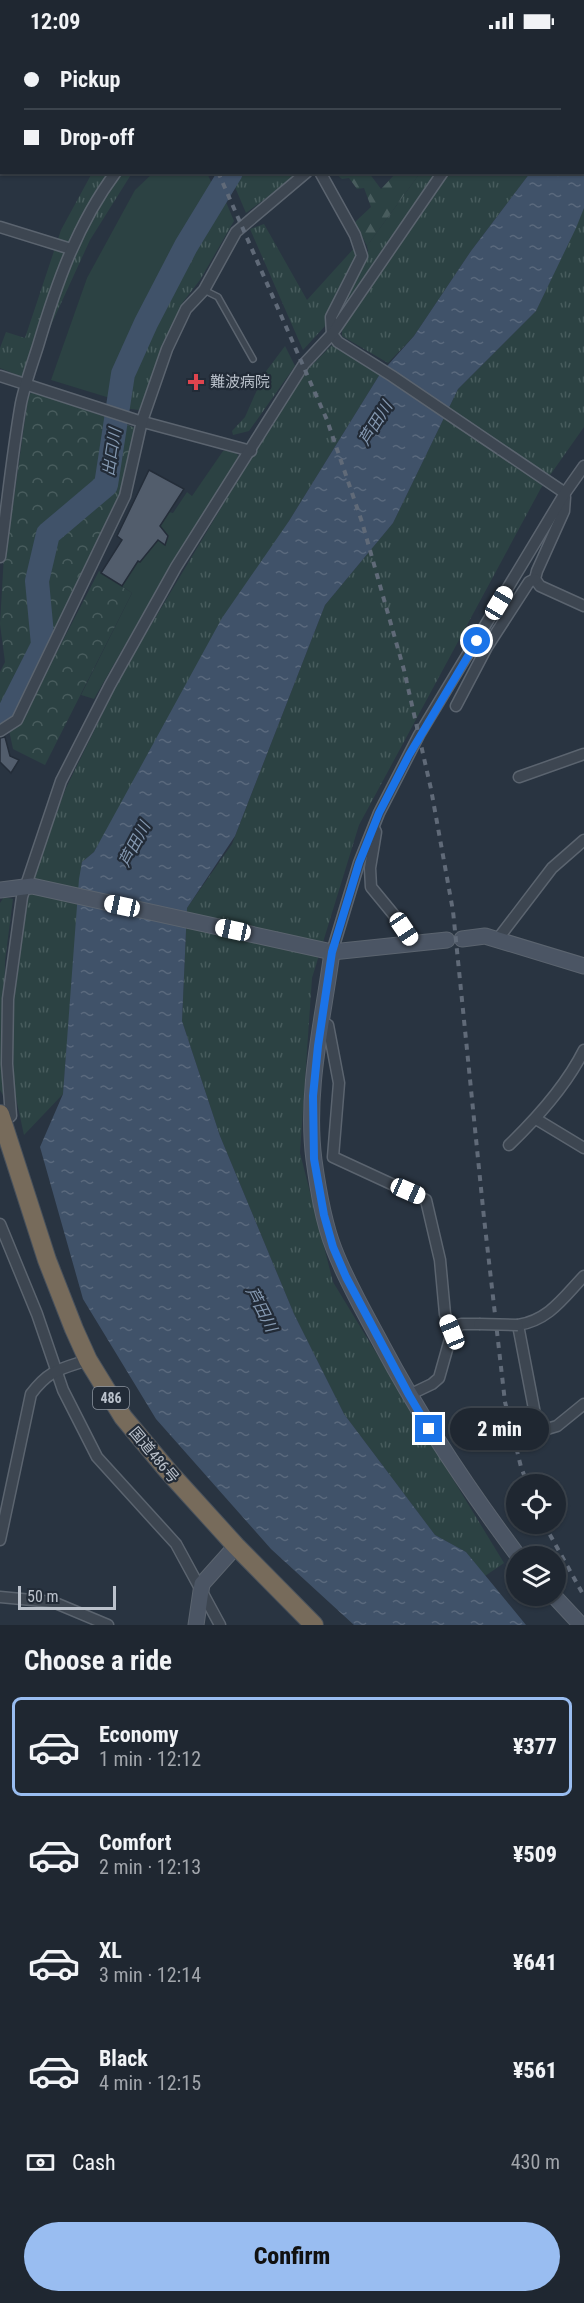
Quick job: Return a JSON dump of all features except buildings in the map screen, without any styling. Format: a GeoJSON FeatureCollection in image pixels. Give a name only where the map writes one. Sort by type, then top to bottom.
{"type":"FeatureCollection","features":[{"type":"Feature","properties":{"kind":"highway","name":"国道486号"},"geometry":{"type":"LineString","coordinates":[[2,1118],[47,1260],[88,1359],[123,1417],[236,1546],[314,1625]]}},
{"type":"Feature","properties":{"kind":"street"},"geometry":{"type":"LineString","coordinates":[[0,557],[21,401],[30,385],[51,301],[71,249],[115,174]]}},
{"type":"Feature","properties":{"kind":"street"},"geometry":{"type":"LineString","coordinates":[[0,731],[17,720],[125,496],[139,421],[167,349],[186,309],[204,291],[236,232],[305,174]]}},
{"type":"Feature","properties":{"kind":"street"},"geometry":{"type":"LineString","coordinates":[[321,174],[355,235],[362,256],[331,317],[335,338],[565,493]]}},
{"type":"Feature","properties":{"kind":"street"},"geometry":{"type":"LineString","coordinates":[[2,1118],[11,1116],[7,1064],[8,999],[28,886],[62,781],[110,685],[176,567],[304,364],[335,338],[442,174]]}},
{"type":"Feature","properties":{"kind":"street"},"geometry":{"type":"LineString","coordinates":[[0,227],[71,249]]}},
{"type":"Feature","properties":{"kind":"street"},"geometry":{"type":"LineString","coordinates":[[0,376],[139,421],[251,451]]}},
{"type":"Feature","properties":{"kind":"street"},"geometry":{"type":"LineString","coordinates":[[456,706],[487,647],[529,582],[535,579],[565,493],[584,466]]}},
{"type":"Feature","properties":{"kind":"street"},"geometry":{"type":"LineString","coordinates":[[511,1546],[463,1481],[409,1395],[346,1277],[333,1247],[324,1215],[314,1159],[313,1096],[328,951],[373,827],[420,735],[560,510]]}},
{"type":"Feature","properties":{"kind":"street"},"geometry":{"type":"LineString","coordinates":[[535,579],[540,586],[582,602]]}},
{"type":"Feature","properties":{"kind":"street"},"geometry":{"type":"LineString","coordinates":[[519,777],[584,754]]}},
{"type":"Feature","properties":{"kind":"street"},"geometry":{"type":"LineString","coordinates":[[373,827],[376,832],[370,868],[371,887],[413,943]]}},
{"type":"Feature","properties":{"kind":"street"},"geometry":{"type":"LineString","coordinates":[[497,940],[552,868],[584,840]]}},
{"type":"Feature","properties":{"kind":"street"},"geometry":{"type":"LineString","coordinates":[[0,890],[28,886],[328,951],[486,936],[584,966]]}},
{"type":"Feature","properties":{"kind":"street"},"geometry":{"type":"LineString","coordinates":[[322,1022],[328,1025],[339,1083],[333,1157],[426,1200],[440,1260],[446,1314],[452,1332]]}},
{"type":"Feature","properties":{"kind":"street"},"geometry":{"type":"LineString","coordinates":[[508,1145],[536,1119],[584,1050]]}},
{"type":"Feature","properties":{"kind":"street"},"geometry":{"type":"LineString","coordinates":[[536,1119],[584,1148]]}},
{"type":"Feature","properties":{"kind":"street"},"geometry":{"type":"LineString","coordinates":[[0,1224],[37,1314],[63,1390],[97,1457],[176,1545],[220,1625]]}},
{"type":"Feature","properties":{"kind":"street"},"geometry":{"type":"LineString","coordinates":[[409,1395],[439,1378],[452,1332],[461,1324],[518,1325],[533,1322],[548,1314],[584,1276]]}},
{"type":"Feature","properties":{"kind":"street"},"geometry":{"type":"LineString","coordinates":[[518,1325],[539,1425],[547,1429],[557,1426],[584,1404]]}},
{"type":"Feature","properties":{"kind":"street"},"geometry":{"type":"LineString","coordinates":[[0,1540],[31,1394],[43,1379],[56,1371],[88,1359]]}},
{"type":"Feature","properties":{"kind":"street"},"geometry":{"type":"LineString","coordinates":[[196,1625],[202,1584],[236,1546]]}},
{"type":"Feature","properties":{"kind":"street"},"geometry":{"type":"LineString","coordinates":[[0,1597],[53,1602],[108,1625]]}},
{"type":"Feature","properties":{"kind":"street"},"geometry":{"type":"LineString","coordinates":[[563,1606],[581,1625]]}},
{"type":"Feature","properties":{"kind":"lane"},"geometry":{"type":"LineString","coordinates":[[204,291],[218,297],[253,359]]}},
{"type":"Feature","properties":{"kind":"green space"},"geometry":{"type":"Polygon","coordinates":[[[91,174],[131,174],[90,240],[46,336],[33,348],[22,377],[0,368],[0,348],[6,332],[25,338],[61,230],[91,174]]]}},
{"type":"Feature","properties":{"kind":"green space"},"geometry":{"type":"Polygon","coordinates":[[[152,174],[207,174],[214,188],[137,324],[113,399],[51,380],[87,278],[135,190],[152,174]]]}},
{"type":"Feature","properties":{"kind":"green space"},"geometry":{"type":"Polygon","coordinates":[[[229,174],[299,174],[246,213],[229,174]]]}},
{"type":"Feature","properties":{"kind":"green space"},"geometry":{"type":"Polygon","coordinates":[[[336,174],[370,174],[381,189],[395,174],[419,174],[367,246],[355,222],[371,207],[364,188],[357,189],[349,178],[342,179],[336,174]]]}},
{"type":"Feature","properties":{"kind":"green space"},"geometry":{"type":"Polygon","coordinates":[[[419,174],[435,174],[341,309],[368,251],[367,246],[419,174]]]}},
{"type":"Feature","properties":{"kind":"green space"},"geometry":{"type":"Polygon","coordinates":[[[447,174],[529,174],[471,251],[414,336],[388,363],[342,336],[342,328],[447,174]]]}},
{"type":"Feature","properties":{"kind":"green space"},"geometry":{"type":"Polygon","coordinates":[[[223,195],[234,221],[200,280],[183,302],[139,410],[123,408],[129,372],[158,312],[223,195]]]}},
{"type":"Feature","properties":{"kind":"green space"},"geometry":{"type":"Polygon","coordinates":[[[584,208],[584,427],[541,488],[359,825],[312,978],[300,1153],[333,1282],[504,1563],[485,1576],[466,1552],[435,1535],[344,1414],[294,1314],[220,1136],[182,1021],[187,908],[232,844],[325,605],[393,523],[458,389],[536,311],[584,208]]]}},
{"type":"Feature","properties":{"kind":"green space"},"geometry":{"type":"Polygon","coordinates":[[[264,224],[307,300],[356,246],[356,258],[326,325],[303,350],[250,229],[264,224]]]}},
{"type":"Feature","properties":{"kind":"green space"},"geometry":{"type":"Polygon","coordinates":[[[334,343],[380,374],[289,521],[94,852],[82,862],[63,1094],[24,1135],[14,1089],[12,1006],[26,908],[34,871],[66,788],[124,670],[230,493],[303,374],[334,343]]]}},
{"type":"Feature","properties":{"kind":"green space"},"geometry":{"type":"Polygon","coordinates":[[[285,346],[295,366],[249,431],[233,435],[232,431],[245,417],[264,374],[285,346]]]}},
{"type":"Feature","properties":{"kind":"green space"},"geometry":{"type":"Polygon","coordinates":[[[32,391],[136,428],[122,490],[14,716],[0,726],[0,672],[5,662],[0,624],[4,555],[28,398],[32,391]]]}},
{"type":"Feature","properties":{"kind":"green space"},"geometry":{"type":"Polygon","coordinates":[[[234,450],[239,457],[236,465],[140,619],[94,699],[81,695],[132,593],[122,586],[138,561],[140,562],[158,540],[165,544],[168,536],[163,533],[160,526],[169,512],[173,513],[187,492],[192,496],[223,451],[234,450]]]}},
{"type":"Feature","properties":{"kind":"green space"},"geometry":{"type":"Polygon","coordinates":[[[99,571],[132,593],[45,765],[13,749],[9,730],[20,723],[99,571]]]}},
{"type":"Feature","properties":{"kind":"green space"},"geometry":{"type":"Polygon","coordinates":[[[4,897],[13,899],[5,961],[3,1095],[0,1090],[0,903],[4,897]]]}},
{"type":"Feature","properties":{"kind":"water","name":"芦田川"},"geometry":{"type":"Polygon","coordinates":[[[529,174],[584,174],[584,208],[536,311],[458,389],[393,523],[325,605],[235,836],[187,908],[182,1021],[220,1136],[294,1314],[344,1414],[435,1535],[466,1552],[506,1601],[506,1606],[510,1606],[526,1625],[354,1625],[271,1549],[156,1419],[83,1299],[40,1147],[63,1094],[82,862],[94,852],[222,618],[289,521],[380,374],[414,336],[471,251],[529,174]]]}},
{"type":"Feature","properties":{"kind":"waterway","name":"出口川"},"geometry":{"type":"LineString","coordinates":[[0,719],[9,712],[43,645],[37,581],[48,534],[106,485],[123,374],[146,323],[186,246],[230,174]]}},
{"type":"Feature","properties":{"kind":"railway"},"geometry":{"type":"LineString","coordinates":[[219,174],[327,420],[362,522],[404,670],[431,789],[453,911],[505,1402],[524,1474]]}},
{"type":"Feature","properties":{"kind":"railway"},"geometry":{"type":"LineString","coordinates":[[550,1534],[584,1596]]}},
{"type":"Feature","properties":{"kind":"place","name":"難波病院"},"geometry":{"type":"Point","coordinates":[196,382]}},
{"type":"Feature","properties":{"kind":"route"},"geometry":{"type":"LineString","coordinates":[[429,1429],[346,1277],[333,1247],[324,1215],[314,1159],[313,1096],[332,952],[359,863],[379,813],[409,755],[477,641]]}}]}
